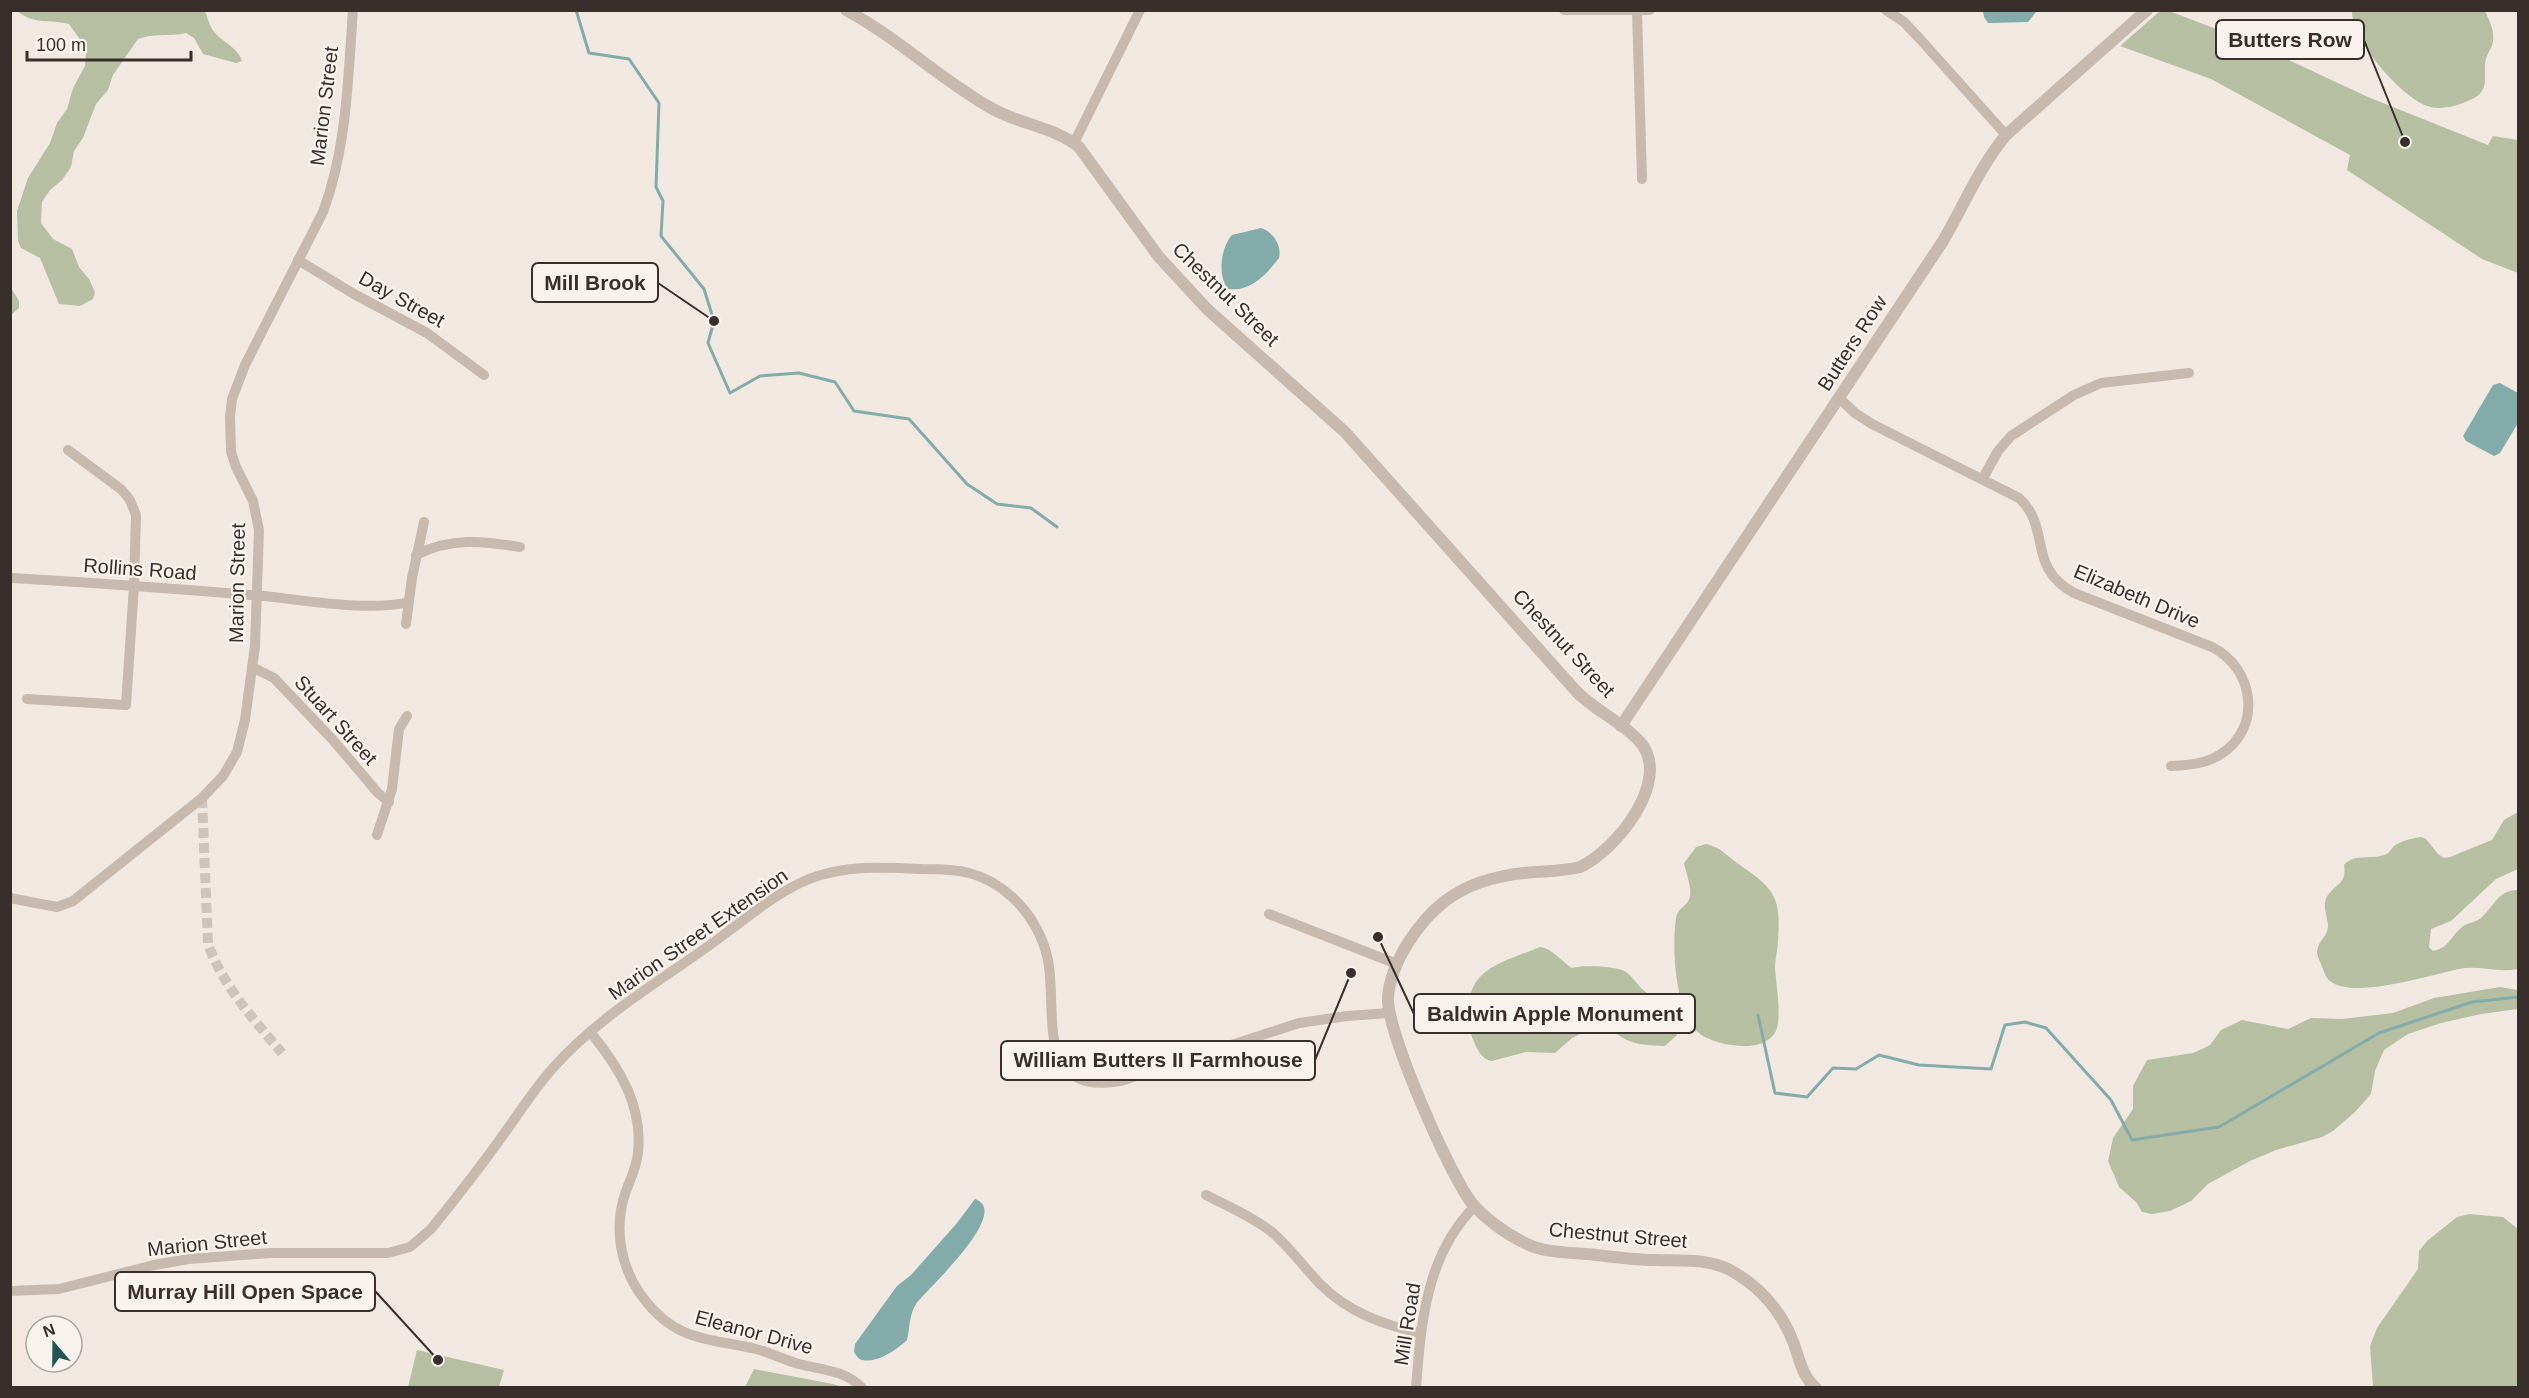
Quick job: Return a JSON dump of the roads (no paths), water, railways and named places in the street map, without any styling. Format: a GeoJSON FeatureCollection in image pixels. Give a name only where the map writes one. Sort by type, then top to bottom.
{"type":"FeatureCollection","features":[{"type":"Feature","properties":{"kind":"street","name":"Marion Street"},"geometry":{"type":"LineString","coordinates":[[10,898],[61,907],[69,903],[202,798],[222,776],[237,752],[243,729],[252,667],[258,596],[259,530],[257,515],[231,452],[232,399],[245,365],[326,203],[340,149],[353,10]]}},
{"type":"Feature","properties":{"kind":"street","name":"Chestnut Street"},"geometry":{"type":"LineString","coordinates":[[846,10],[895,40],[992,109],[1074,143],[1098,171],[1142,237],[1174,274],[1207,309],[1345,432],[1576,691],[1596,709],[1622,726],[1644,749],[1650,764],[1650,779],[1642,801],[1611,843],[1591,861],[1580,867],[1512,874],[1487,881],[1456,894],[1440,906],[1424,923],[1397,964],[1388,994],[1389,1013],[1438,1141],[1461,1186],[1475,1206],[1516,1238],[1539,1249],[1643,1260],[1694,1261],[1713,1264],[1729,1270],[1756,1287],[1775,1308],[1790,1334],[1804,1374],[1816,1388]]}},
{"type":"Feature","properties":{"kind":"street"},"geometry":{"type":"LineString","coordinates":[[1074,143],[1140,10]]}},
{"type":"Feature","properties":{"kind":"street"},"geometry":{"type":"LineString","coordinates":[[1564,10],[1650,10]]}},
{"type":"Feature","properties":{"kind":"street"},"geometry":{"type":"LineString","coordinates":[[1886,10],[1904,22],[2006,135]]}},
{"type":"Feature","properties":{"kind":"street","name":"Butters Row"},"geometry":{"type":"LineString","coordinates":[[1622,726],[1943,241],[1978,174],[2006,135],[2147,10]]}},
{"type":"Feature","properties":{"kind":"street"},"geometry":{"type":"LineString","coordinates":[[1637,11],[1642,179]]}},
{"type":"Feature","properties":{"kind":"street","name":"Day Street"},"geometry":{"type":"LineString","coordinates":[[298,260],[354,294],[427,333],[484,375]]}},
{"type":"Feature","properties":{"kind":"street"},"geometry":{"type":"LineString","coordinates":[[1983,478],[1998,451],[2011,436],[2074,395],[2101,383],[2189,373]]}},
{"type":"Feature","properties":{"kind":"street","name":"Elizabeth Drive"},"geometry":{"type":"LineString","coordinates":[[1839,398],[1855,413],[1872,424],[1933,457],[1983,478],[2013,494],[2030,509],[2036,523],[2045,565],[2064,587],[2225,654],[2239,671],[2249,698],[2247,720],[2241,735],[2227,750],[2211,760],[2171,766]]}},
{"type":"Feature","properties":{"kind":"street"},"geometry":{"type":"LineString","coordinates":[[27,699],[126,705],[137,522],[132,505],[118,486],[68,450]]}},
{"type":"Feature","properties":{"kind":"street"},"geometry":{"type":"LineString","coordinates":[[406,624],[416,555],[424,522]]}},
{"type":"Feature","properties":{"kind":"street"},"geometry":{"type":"LineString","coordinates":[[416,555],[435,546],[464,541],[520,547]]}},
{"type":"Feature","properties":{"kind":"street","name":"Rollins Road"},"geometry":{"type":"LineString","coordinates":[[13,578],[345,604],[391,605],[409,602]]}},
{"type":"Feature","properties":{"kind":"street","name":"Stuart Street"},"geometry":{"type":"LineString","coordinates":[[252,667],[274,678],[333,740],[378,793],[389,802]]}},
{"type":"Feature","properties":{"kind":"street"},"geometry":{"type":"LineString","coordinates":[[377,836],[389,802],[397,737],[402,722],[407,716]]}},
{"type":"Feature","properties":{"kind":"street","name":"Marion Street Extension"},"geometry":{"type":"LineString","coordinates":[[410,1247],[431,1229],[451,1205],[553,1068],[591,1033],[641,992],[793,887],[842,870],[876,867],[969,873],[994,883],[1017,902],[1035,926],[1048,960],[1052,1038],[1057,1054],[1071,1073],[1085,1081],[1102,1084],[1121,1081],[1299,1023],[1331,1017],[1389,1013]]}},
{"type":"Feature","properties":{"kind":"street"},"geometry":{"type":"LineString","coordinates":[[1269,914],[1397,964]]}},
{"type":"Feature","properties":{"kind":"street","name":"Eleanor Drive"},"geometry":{"type":"LineString","coordinates":[[591,1033],[620,1071],[637,1120],[639,1142],[637,1163],[622,1204],[619,1228],[625,1264],[642,1297],[669,1323],[691,1336],[756,1349],[799,1364],[841,1373],[862,1388]]}},
{"type":"Feature","properties":{"kind":"street"},"geometry":{"type":"LineString","coordinates":[[1206,1195],[1263,1225],[1292,1251],[1319,1282],[1350,1307],[1394,1328],[1421,1333]]}},
{"type":"Feature","properties":{"kind":"street","name":"Mill Road"},"geometry":{"type":"LineString","coordinates":[[1416,1388],[1425,1304],[1437,1265],[1455,1230],[1475,1206]]}},
{"type":"Feature","properties":{"kind":"street","name":"Marion Street"},"geometry":{"type":"LineString","coordinates":[[10,1291],[59,1289],[154,1265],[189,1259],[302,1252],[388,1253],[410,1247]]}},
{"type":"Feature","properties":{"kind":"water"},"geometry":{"type":"Polygon","coordinates":[[[2037,10],[2028,22],[1992,23],[1988,23],[1983,11],[2037,10]]]}},
{"type":"Feature","properties":{"kind":"water"},"geometry":{"type":"Polygon","coordinates":[[[1261,228],[1276,240],[1280,253],[1279,258],[1257,281],[1243,288],[1228,289],[1222,276],[1222,261],[1228,240],[1232,235],[1261,228]]]}},
{"type":"Feature","properties":{"kind":"water"},"geometry":{"type":"Polygon","coordinates":[[[2500,383],[2518,393],[2518,423],[2500,453],[2494,456],[2466,441],[2463,436],[2493,385],[2500,383]]]}},
{"type":"Feature","properties":{"kind":"water"},"geometry":{"type":"Polygon","coordinates":[[[975,1199],[984,1207],[983,1219],[963,1252],[916,1304],[907,1340],[877,1359],[858,1358],[854,1352],[855,1344],[897,1286],[911,1275],[975,1199]]]}},
{"type":"Feature","properties":{"kind":"waterway"},"geometry":{"type":"LineString","coordinates":[[576,10],[589,53],[629,59],[659,103],[656,187],[663,201],[661,236],[704,289],[714,321],[708,343],[730,393],[760,376],[799,373],[835,382],[854,411],[909,419],[967,484],[997,504],[1031,508],[1057,527]]}},
{"type":"Feature","properties":{"kind":"waterway"},"geometry":{"type":"LineString","coordinates":[[1758,1015],[1775,1093],[1807,1097],[1833,1068],[1856,1069],[1879,1055],[1919,1065],[1991,1069],[2005,1025],[2025,1022],[2046,1028],[2111,1100],[2132,1140],[2219,1127],[2379,1033],[2472,1002],[2518,997]]}},
{"type":"Feature","properties":{"kind":"tunnel"},"geometry":{"type":"LineString","coordinates":[[202,798],[208,944],[231,988],[282,1053]]}},
{"type":"Feature","properties":{"kind":"place","name":"Butters Row"},"geometry":{"type":"Point","coordinates":[2405,142]}},
{"type":"Feature","properties":{"kind":"place","name":"Mill Brook"},"geometry":{"type":"Point","coordinates":[714,321]}},
{"type":"Feature","properties":{"kind":"place","name":"Baldwin Apple Monument"},"geometry":{"type":"Point","coordinates":[1378,937]}},
{"type":"Feature","properties":{"kind":"place","name":"William Butters II Farmhouse"},"geometry":{"type":"Point","coordinates":[1351,973]}},
{"type":"Feature","properties":{"kind":"place","name":"Murray Hill Open Space"},"geometry":{"type":"Point","coordinates":[438,1360]}}]}
